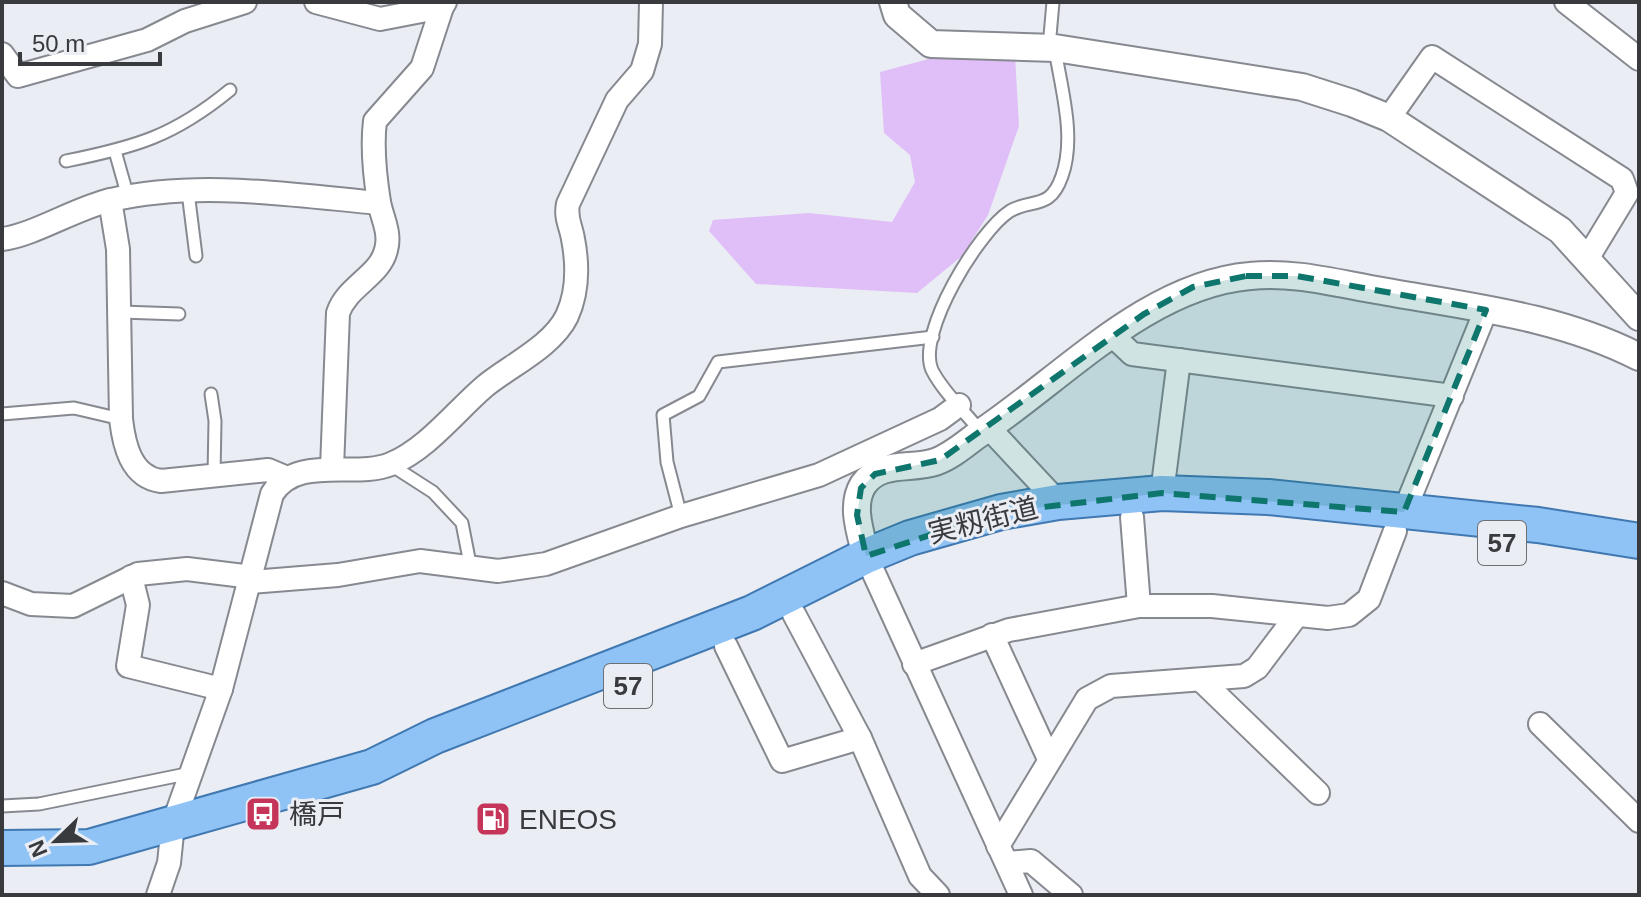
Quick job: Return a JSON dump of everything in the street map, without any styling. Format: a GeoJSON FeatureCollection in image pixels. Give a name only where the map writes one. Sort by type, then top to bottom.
{"type":"FeatureCollection","features":[{"type":"Feature","properties":{"kind":"main road","name":"実籾街道"},"geometry":{"type":"LineString","coordinates":[[2,848],[89,847],[372,767],[401,764],[555,715],[726,646],[794,614],[910,538],[1001,512],[1058,502],[1162,493],[1268,497],[1639,563]]}},
{"type":"Feature","properties":{"kind":"main road","name":"実籾街道"},"geometry":{"type":"LineString","coordinates":[[372,767],[435,736],[870,567],[998,534],[1164,512],[1538,525],[1639,541]]}},
{"type":"Feature","properties":{"kind":"street"},"geometry":{"type":"LineString","coordinates":[[2,54],[18,76],[147,40],[185,21],[245,2]]}},
{"type":"Feature","properties":{"kind":"street"},"geometry":{"type":"LineString","coordinates":[[316,2],[380,19],[443,5]]}},
{"type":"Feature","properties":{"kind":"street"},"geometry":{"type":"LineString","coordinates":[[158,895],[169,863],[173,824],[221,689],[272,494],[287,478],[332,468],[365,470],[390,465],[419,447],[485,386],[550,338],[566,319],[577,273],[573,237],[566,215],[568,204],[617,100],[642,71],[650,44],[651,2]]}},
{"type":"Feature","properties":{"kind":"street"},"geometry":{"type":"LineString","coordinates":[[893,2],[897,15],[931,44],[1052,48],[1302,87],[1389,118],[1560,230],[1639,317]]}},
{"type":"Feature","properties":{"kind":"street"},"geometry":{"type":"LineString","coordinates":[[1566,2],[1639,59]]}},
{"type":"Feature","properties":{"kind":"street"},"geometry":{"type":"LineString","coordinates":[[332,468],[338,313],[356,286],[384,261],[388,245],[379,203],[375,121],[422,68],[443,5]]}},
{"type":"Feature","properties":{"kind":"street"},"geometry":{"type":"LineString","coordinates":[[1389,118],[1432,57],[1622,179],[1627,193],[1587,259]]}},
{"type":"Feature","properties":{"kind":"street"},"geometry":{"type":"LineString","coordinates":[[2,239],[119,198],[247,190],[379,203]]}},
{"type":"Feature","properties":{"kind":"street"},"geometry":{"type":"LineString","coordinates":[[119,198],[121,419],[132,459],[141,475],[161,481],[268,470],[287,478]]}},
{"type":"Feature","properties":{"kind":"street"},"geometry":{"type":"LineString","coordinates":[[1021,895],[870,567],[857,515],[865,483],[884,469],[940,460],[1113,336],[1179,293],[1246,276],[1297,276],[1486,310],[1573,328],[1639,357]]}},
{"type":"Feature","properties":{"kind":"street"},"geometry":{"type":"LineString","coordinates":[[914,664],[992,635],[1139,606],[1212,606],[1328,618],[1349,615],[1369,599],[1486,310]]}},
{"type":"Feature","properties":{"kind":"street"},"geometry":{"type":"LineString","coordinates":[[1113,336],[1132,354],[1452,396]]}},
{"type":"Feature","properties":{"kind":"street"},"geometry":{"type":"LineString","coordinates":[[1162,493],[1179,360]]}},
{"type":"Feature","properties":{"kind":"street"},"geometry":{"type":"LineString","coordinates":[[2,593],[31,604],[73,606],[131,577],[187,569],[251,579],[338,575],[420,561],[506,571],[546,564],[681,516],[819,475],[940,419],[959,405]]}},
{"type":"Feature","properties":{"kind":"street"},"geometry":{"type":"LineString","coordinates":[[985,430],[1058,502]]}},
{"type":"Feature","properties":{"kind":"street"},"geometry":{"type":"LineString","coordinates":[[1132,517],[1139,606]]}},
{"type":"Feature","properties":{"kind":"street"},"geometry":{"type":"LineString","coordinates":[[131,577],[138,605],[128,666],[221,689]]}},
{"type":"Feature","properties":{"kind":"street"},"geometry":{"type":"LineString","coordinates":[[794,614],[860,738],[920,876],[938,895]]}},
{"type":"Feature","properties":{"kind":"street"},"geometry":{"type":"LineString","coordinates":[[1002,854],[1049,759],[1076,714],[1098,690],[1244,676],[1257,668],[1297,615]]}},
{"type":"Feature","properties":{"kind":"street"},"geometry":{"type":"LineString","coordinates":[[992,635],[1049,759]]}},
{"type":"Feature","properties":{"kind":"street"},"geometry":{"type":"LineString","coordinates":[[726,646],[782,761],[860,738]]}},
{"type":"Feature","properties":{"kind":"street"},"geometry":{"type":"LineString","coordinates":[[1202,681],[1318,793]]}},
{"type":"Feature","properties":{"kind":"street"},"geometry":{"type":"LineString","coordinates":[[1540,724],[1639,821]]}},
{"type":"Feature","properties":{"kind":"street"},"geometry":{"type":"LineString","coordinates":[[1002,854],[1031,861],[1071,895]]}},
{"type":"Feature","properties":{"kind":"lane"},"geometry":{"type":"LineString","coordinates":[[985,430],[959,405],[931,368],[933,337],[949,292],[983,237],[1013,209],[1036,205],[1050,197],[1062,179],[1067,157],[1067,132],[1052,48],[1053,2]]}},
{"type":"Feature","properties":{"kind":"lane"},"geometry":{"type":"LineString","coordinates":[[66,161],[161,137],[197,118],[230,90]]}},
{"type":"Feature","properties":{"kind":"lane"},"geometry":{"type":"LineString","coordinates":[[115,151],[119,198]]}},
{"type":"Feature","properties":{"kind":"lane"},"geometry":{"type":"LineString","coordinates":[[188,192],[196,256]]}},
{"type":"Feature","properties":{"kind":"lane"},"geometry":{"type":"LineString","coordinates":[[121,312],[179,314]]}},
{"type":"Feature","properties":{"kind":"lane"},"geometry":{"type":"LineString","coordinates":[[681,516],[667,462],[663,415],[699,396],[718,362],[933,337]]}},
{"type":"Feature","properties":{"kind":"lane"},"geometry":{"type":"LineString","coordinates":[[211,394],[215,421],[214,475]]}},
{"type":"Feature","properties":{"kind":"lane"},"geometry":{"type":"LineString","coordinates":[[2,414],[74,408],[121,419]]}},
{"type":"Feature","properties":{"kind":"lane"},"geometry":{"type":"LineString","coordinates":[[390,465],[433,492],[462,523],[471,569]]}},
{"type":"Feature","properties":{"kind":"lane"},"geometry":{"type":"LineString","coordinates":[[2,806],[39,804],[192,773]]}},
{"type":"Feature","properties":{"kind":"highlighted area"},"geometry":{"type":"Polygon","coordinates":[[[1246,276],[1297,276],[1486,310],[1404,512],[1162,493],[1001,512],[866,556],[857,515],[861,488],[875,474],[940,460],[1144,314],[1193,287],[1246,276]]]}},
{"type":"Feature","properties":{"kind":"shaded area"},"geometry":{"type":"Polygon","coordinates":[[[940,56],[1015,56],[1019,126],[988,215],[962,256],[917,293],[756,284],[709,231],[713,220],[809,213],[892,222],[915,182],[910,155],[884,133],[880,72],[940,56]]]}},
{"type":"Feature","properties":{"kind":"place","name":"橋戸"},"geometry":{"type":"Point","coordinates":[263,814]}},
{"type":"Feature","properties":{"kind":"place","name":"ENEOS"},"geometry":{"type":"Point","coordinates":[493,819]}}]}
